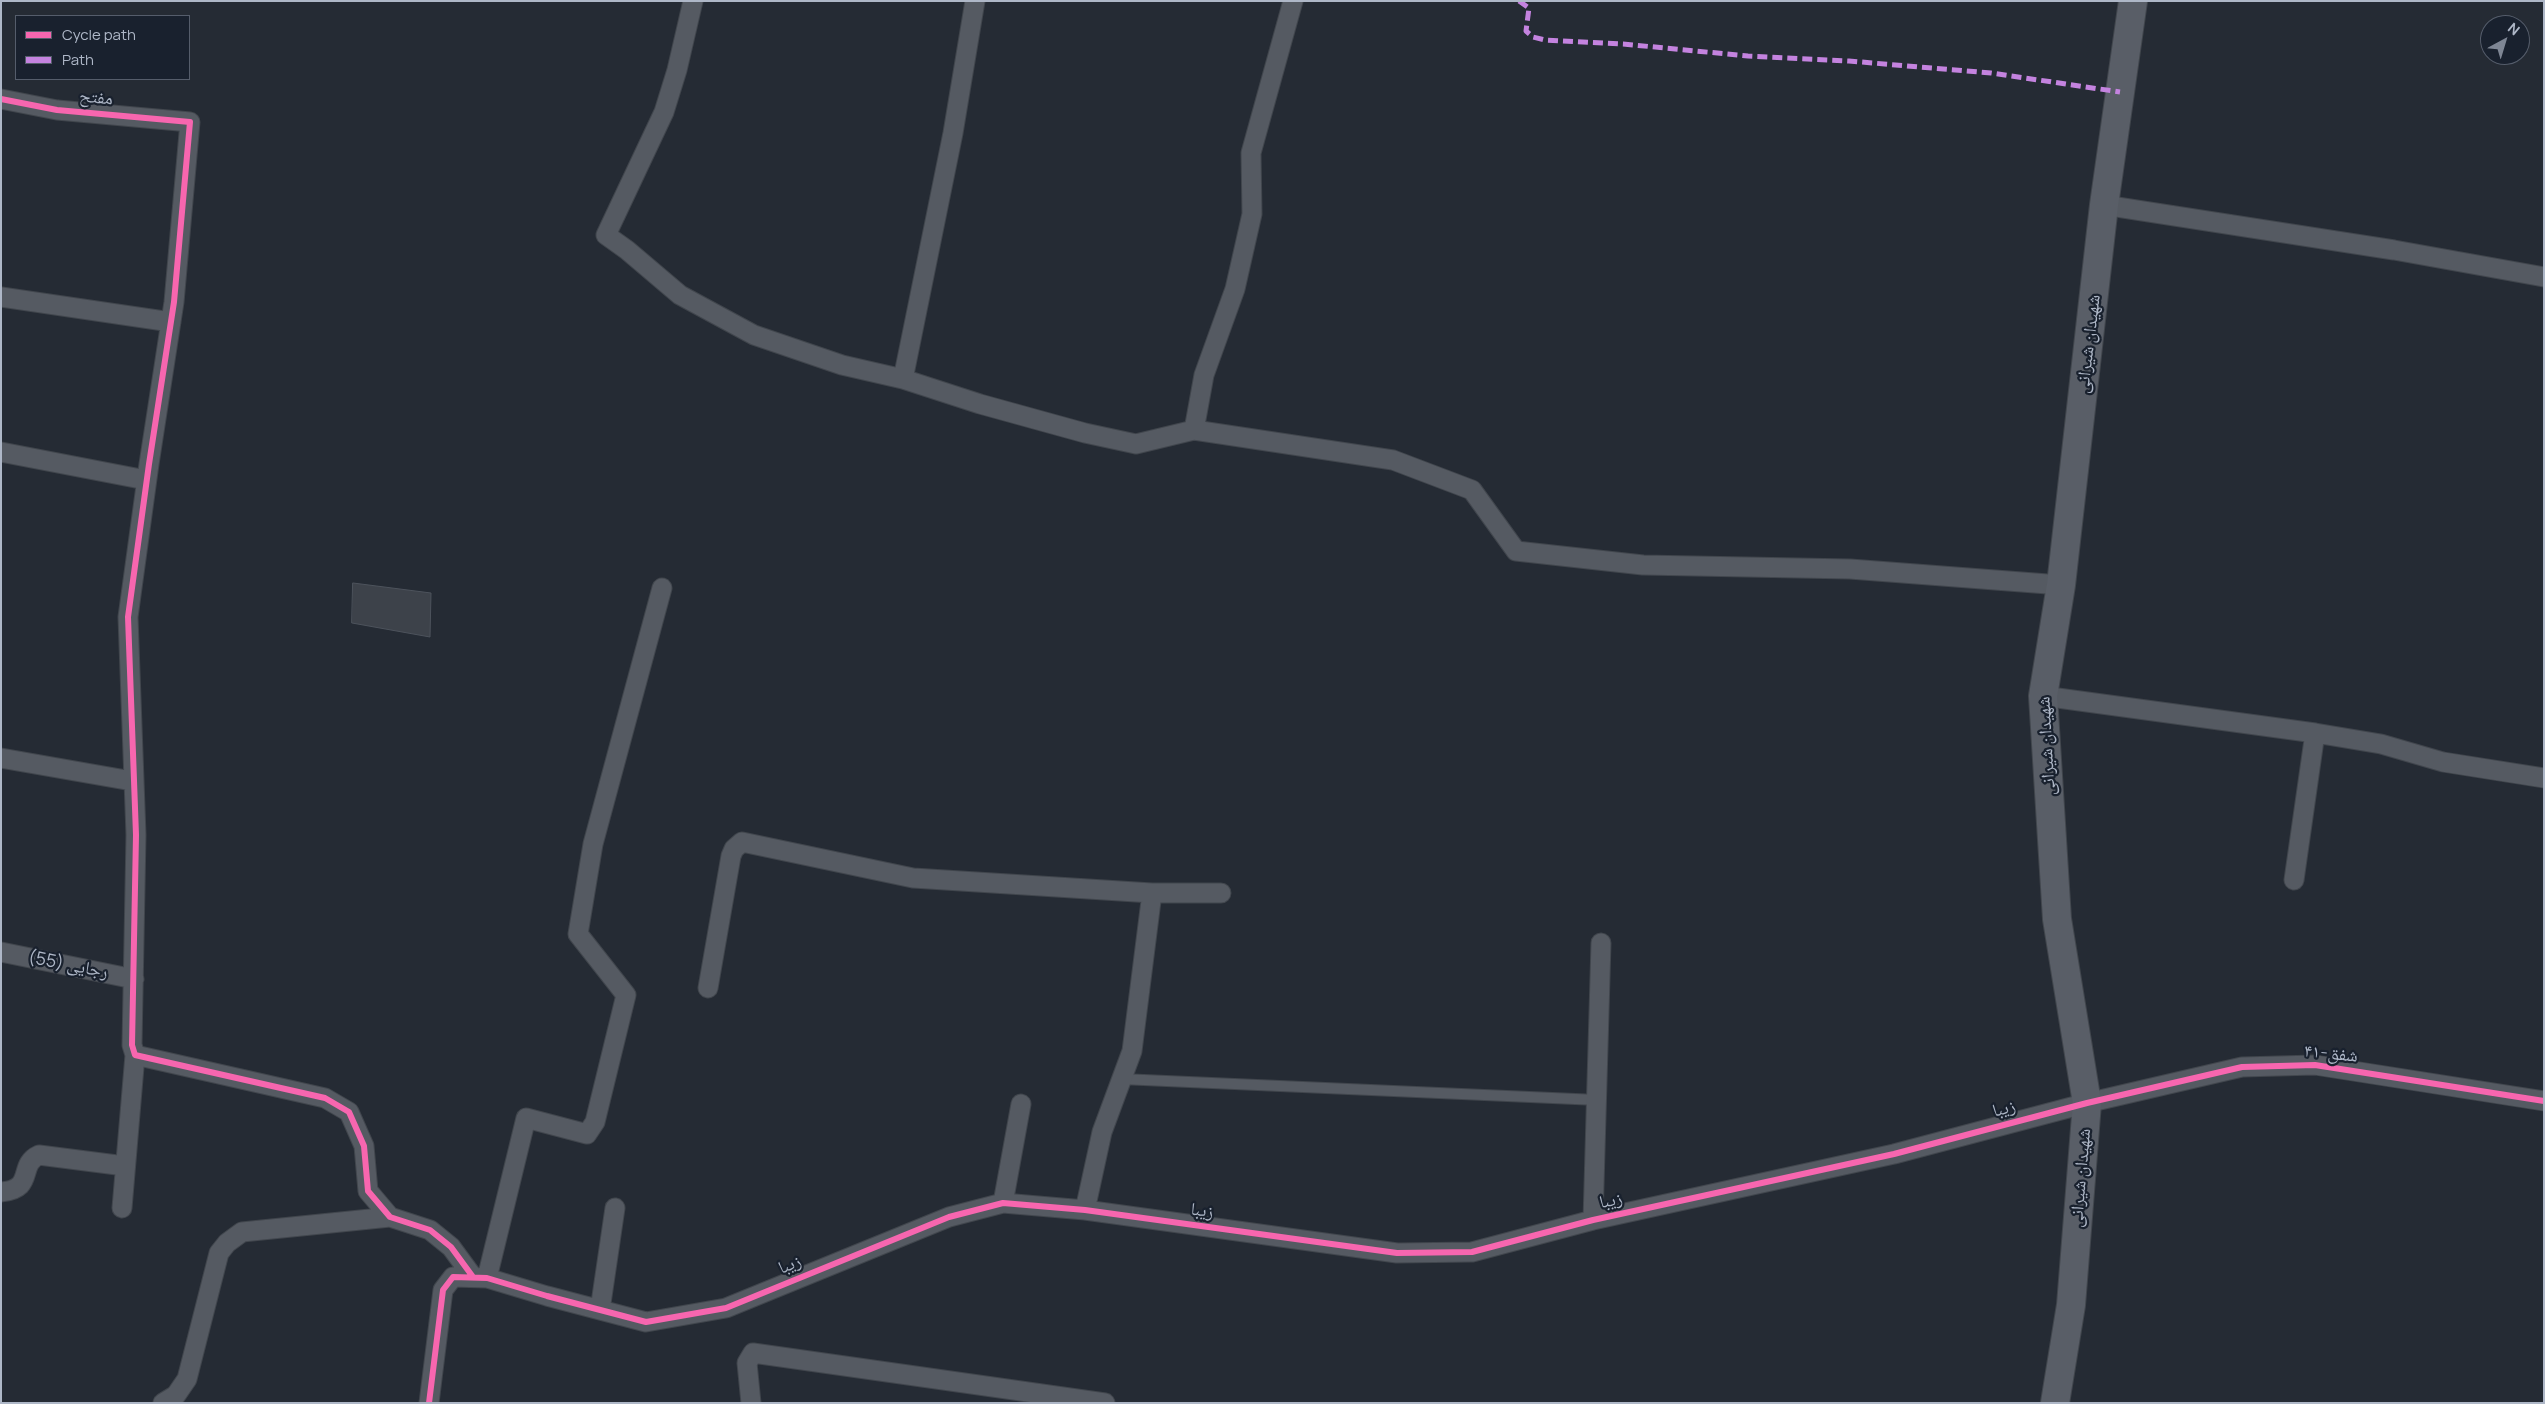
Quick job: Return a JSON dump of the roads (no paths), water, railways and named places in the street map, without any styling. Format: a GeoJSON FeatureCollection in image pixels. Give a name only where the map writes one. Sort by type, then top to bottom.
{"type":"FeatureCollection","features":[{"type":"Feature","properties":{"kind":"street"},"geometry":{"type":"LineString","coordinates":[[693,1],[677,70],[664,112],[606,235],[627,250],[680,295],[754,335],[842,365],[903,379],[980,404],[1085,433],[1136,444],[1194,430],[1393,460],[1472,490],[1516,552],[1643,565],[1850,569],[2061,585]]}},
{"type":"Feature","properties":{"kind":"street"},"geometry":{"type":"LineString","coordinates":[[903,379],[953,133],[975,1]]}},
{"type":"Feature","properties":{"kind":"street"},"geometry":{"type":"LineString","coordinates":[[1194,430],[1204,375],[1235,289],[1252,214],[1251,153],[1293,1]]}},
{"type":"Feature","properties":{"kind":"street","name":"شهیدان شیرانی"},"geometry":{"type":"LineString","coordinates":[[2055,1403],[2071,1305],[2086,1103],[2057,919],[2043,696],[2061,585],[2104,205],[2134,1]]}},
{"type":"Feature","properties":{"kind":"street","name":"مفتح"},"geometry":{"type":"LineString","coordinates":[[1,99],[57,110],[190,122],[171,322]]}},
{"type":"Feature","properties":{"kind":"street"},"geometry":{"type":"LineString","coordinates":[[2104,205],[2394,250],[2544,277]]}},
{"type":"Feature","properties":{"kind":"street"},"geometry":{"type":"LineString","coordinates":[[1,297],[171,322],[146,480],[128,618],[132,781],[136,835],[132,1044],[134,1055],[122,1208]]}},
{"type":"Feature","properties":{"kind":"street"},"geometry":{"type":"LineString","coordinates":[[1,452],[146,480]]}},
{"type":"Feature","properties":{"kind":"street"},"geometry":{"type":"LineString","coordinates":[[480,1278],[526,1118],[587,1134],[595,1122],[626,995],[578,934],[593,844],[662,588]]}},
{"type":"Feature","properties":{"kind":"street"},"geometry":{"type":"LineString","coordinates":[[2043,696],[2316,732],[2382,744],[2443,762],[2544,778]]}},
{"type":"Feature","properties":{"kind":"street"},"geometry":{"type":"LineString","coordinates":[[2294,880],[2316,732]]}},
{"type":"Feature","properties":{"kind":"street"},"geometry":{"type":"LineString","coordinates":[[1,758],[132,781]]}},
{"type":"Feature","properties":{"kind":"street"},"geometry":{"type":"LineString","coordinates":[[708,988],[731,856],[734,849],[742,842],[913,878],[1152,893],[1221,893]]}},
{"type":"Feature","properties":{"kind":"street"},"geometry":{"type":"LineString","coordinates":[[1085,1210],[1102,1132],[1132,1051],[1152,893]]}},
{"type":"Feature","properties":{"kind":"street"},"geometry":{"type":"LineString","coordinates":[[1594,1220],[1601,943]]}},
{"type":"Feature","properties":{"kind":"street","name":"رجایی (55)"},"geometry":{"type":"LineString","coordinates":[[1,952],[134,979]]}},
{"type":"Feature","properties":{"kind":"street"},"geometry":{"type":"LineString","coordinates":[[134,1055],[325,1098],[349,1112],[364,1146],[368,1191],[390,1217]]}},
{"type":"Feature","properties":{"kind":"street","name":"شفق-۴۱"},"geometry":{"type":"LineString","coordinates":[[2086,1103],[2242,1067],[2315,1065],[2544,1101]]}},
{"type":"Feature","properties":{"kind":"street","name":"زیبا"},"geometry":{"type":"LineString","coordinates":[[429,1403],[443,1290],[452,1277],[480,1278],[646,1322],[726,1308],[949,1217],[1003,1203],[1085,1210],[1397,1253],[1472,1252],[1594,1220],[1894,1154],[2086,1103]]}},
{"type":"Feature","properties":{"kind":"street"},"geometry":{"type":"LineString","coordinates":[[1003,1203],[1021,1104]]}},
{"type":"Feature","properties":{"kind":"street"},"geometry":{"type":"LineString","coordinates":[[1,1192],[14,1191],[20,1187],[31,1162],[39,1155],[125,1166]]}},
{"type":"Feature","properties":{"kind":"street"},"geometry":{"type":"LineString","coordinates":[[600,1310],[615,1208]]}},
{"type":"Feature","properties":{"kind":"street"},"geometry":{"type":"LineString","coordinates":[[162,1403],[176,1395],[187,1379],[219,1253],[227,1243],[242,1232],[390,1217],[430,1230],[451,1247],[480,1278]]}},
{"type":"Feature","properties":{"kind":"street"},"geometry":{"type":"LineString","coordinates":[[751,1403],[747,1363],[752,1353],[1105,1403]]}},
{"type":"Feature","properties":{"kind":"lane"},"geometry":{"type":"LineString","coordinates":[[1121,1079],[1598,1100]]}}]}
